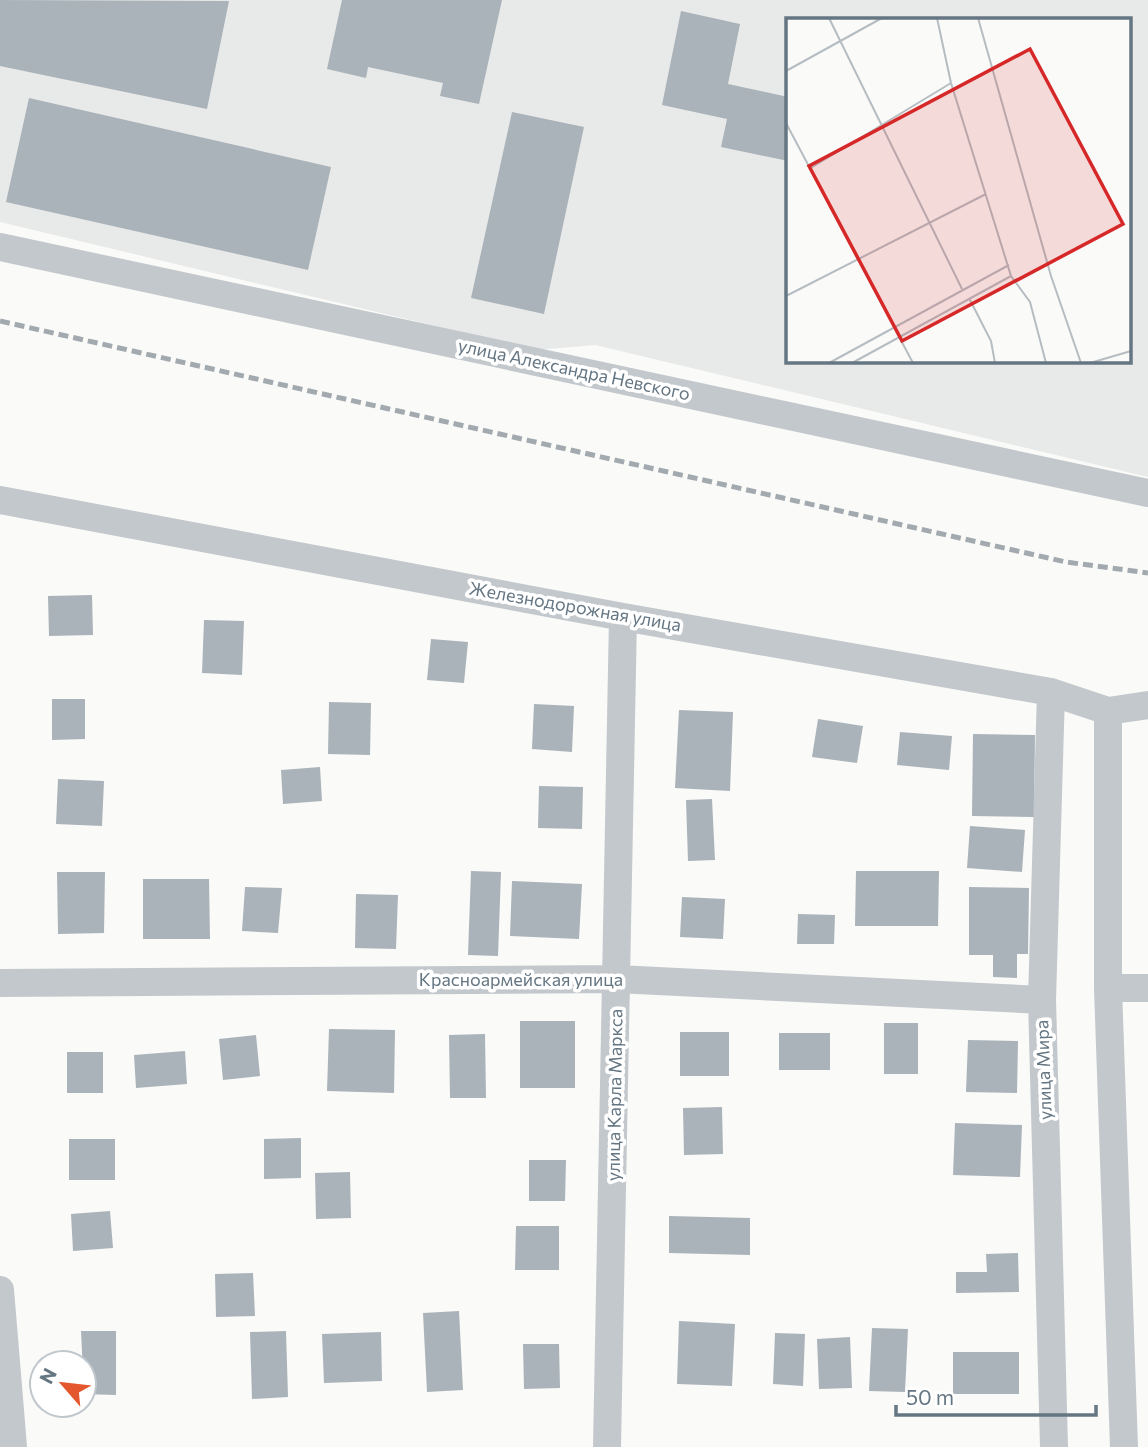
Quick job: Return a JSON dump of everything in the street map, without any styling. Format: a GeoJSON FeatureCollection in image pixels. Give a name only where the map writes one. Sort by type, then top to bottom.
{"type":"FeatureCollection","features":[{"type":"Feature","properties":{"kind":"street","name":"улица Александра Невского"},"geometry":{"type":"LineString","coordinates":[[0,247],[1148,493]]}},
{"type":"Feature","properties":{"kind":"street","name":"Железнодорожная улица"},"geometry":{"type":"LineString","coordinates":[[0,500],[623,617],[1051,692],[1108,711],[1148,705]]}},
{"type":"Feature","properties":{"kind":"street","name":"улица Карла Маркса"},"geometry":{"type":"LineString","coordinates":[[607,1447],[623,617]]}},
{"type":"Feature","properties":{"kind":"street","name":"улица Мира"},"geometry":{"type":"LineString","coordinates":[[1051,692],[1042,1000],[1054,1447]]}},
{"type":"Feature","properties":{"kind":"street"},"geometry":{"type":"LineString","coordinates":[[1108,711],[1108,988],[1124,1447]]}},
{"type":"Feature","properties":{"kind":"street","name":"Красноармейская улица"},"geometry":{"type":"LineString","coordinates":[[0,983],[617,979],[1042,1000]]}},
{"type":"Feature","properties":{"kind":"street"},"geometry":{"type":"LineString","coordinates":[[1108,988],[1148,988]]}},
{"type":"Feature","properties":{"kind":"street"},"geometry":{"type":"LineString","coordinates":[[0,1290],[13,1447]]}},
{"type":"Feature","properties":{"kind":"shaded area"},"geometry":{"type":"Polygon","coordinates":[[[0,0],[1148,0],[1148,477],[595,345],[536,350],[0,222],[0,0]]]}},
{"type":"Feature","properties":{"kind":"building"},"geometry":{"type":"Polygon","coordinates":[[[0,0],[229,1],[207,109],[0,66],[0,0]]]}},
{"type":"Feature","properties":{"kind":"building"},"geometry":{"type":"Polygon","coordinates":[[[342,0],[502,0],[479,104],[440,96],[443,83],[368,67],[366,78],[327,69],[342,0]]]}},
{"type":"Feature","properties":{"kind":"building"},"geometry":{"type":"Polygon","coordinates":[[[681,11],[740,24],[728,84],[786,97],[786,161],[721,147],[727,119],[662,105],[681,11]]]}},
{"type":"Feature","properties":{"kind":"building"},"geometry":{"type":"Polygon","coordinates":[[[29,98],[331,167],[308,270],[6,202],[29,98]]]}},
{"type":"Feature","properties":{"kind":"building"},"geometry":{"type":"Polygon","coordinates":[[[512,112],[584,127],[544,314],[471,298],[512,112]]]}},
{"type":"Feature","properties":{"kind":"building"},"geometry":{"type":"Polygon","coordinates":[[[92,595],[93,635],[49,636],[48,596],[92,595]]]}},
{"type":"Feature","properties":{"kind":"building"},"geometry":{"type":"Polygon","coordinates":[[[204,620],[244,621],[242,675],[202,673],[204,620]]]}},
{"type":"Feature","properties":{"kind":"building"},"geometry":{"type":"Polygon","coordinates":[[[431,639],[468,642],[464,683],[427,680],[431,639]]]}},
{"type":"Feature","properties":{"kind":"building"},"geometry":{"type":"Polygon","coordinates":[[[52,699],[85,699],[85,739],[52,740],[52,699]]]}},
{"type":"Feature","properties":{"kind":"building"},"geometry":{"type":"Polygon","coordinates":[[[329,702],[371,703],[370,755],[328,754],[329,702]]]}},
{"type":"Feature","properties":{"kind":"building"},"geometry":{"type":"Polygon","coordinates":[[[534,704],[574,706],[572,752],[532,749],[534,704]]]}},
{"type":"Feature","properties":{"kind":"building"},"geometry":{"type":"Polygon","coordinates":[[[679,710],[733,712],[730,791],[675,788],[679,710]]]}},
{"type":"Feature","properties":{"kind":"building"},"geometry":{"type":"Polygon","coordinates":[[[818,719],[863,726],[857,763],[812,757],[818,719]]]}},
{"type":"Feature","properties":{"kind":"building"},"geometry":{"type":"Polygon","coordinates":[[[900,732],[952,736],[949,770],[897,765],[900,732]]]}},
{"type":"Feature","properties":{"kind":"building"},"geometry":{"type":"Polygon","coordinates":[[[973,734],[1035,735],[1034,817],[972,816],[973,734]]]}},
{"type":"Feature","properties":{"kind":"building"},"geometry":{"type":"Polygon","coordinates":[[[320,767],[322,801],[283,804],[281,770],[320,767]]]}},
{"type":"Feature","properties":{"kind":"building"},"geometry":{"type":"Polygon","coordinates":[[[58,779],[104,781],[102,826],[56,824],[58,779]]]}},
{"type":"Feature","properties":{"kind":"building"},"geometry":{"type":"Polygon","coordinates":[[[539,786],[583,787],[582,829],[538,828],[539,786]]]}},
{"type":"Feature","properties":{"kind":"building"},"geometry":{"type":"Polygon","coordinates":[[[712,799],[715,860],[688,861],[686,800],[712,799]]]}},
{"type":"Feature","properties":{"kind":"building"},"geometry":{"type":"Polygon","coordinates":[[[970,826],[1025,830],[1022,872],[967,868],[970,826]]]}},
{"type":"Feature","properties":{"kind":"building"},"geometry":{"type":"Polygon","coordinates":[[[471,871],[501,872],[498,956],[468,955],[471,871]]]}},
{"type":"Feature","properties":{"kind":"building"},"geometry":{"type":"Polygon","coordinates":[[[856,871],[939,871],[938,926],[855,926],[856,871]]]}},
{"type":"Feature","properties":{"kind":"building"},"geometry":{"type":"Polygon","coordinates":[[[57,872],[105,872],[104,933],[58,934],[57,872]]]}},
{"type":"Feature","properties":{"kind":"building"},"geometry":{"type":"Polygon","coordinates":[[[143,879],[209,879],[210,939],[143,939],[143,879]]]}},
{"type":"Feature","properties":{"kind":"building"},"geometry":{"type":"Polygon","coordinates":[[[512,881],[582,884],[579,939],[510,936],[512,881]]]}},
{"type":"Feature","properties":{"kind":"building"},"geometry":{"type":"Polygon","coordinates":[[[245,887],[282,888],[278,933],[242,931],[245,887]]]}},
{"type":"Feature","properties":{"kind":"building"},"geometry":{"type":"Polygon","coordinates":[[[969,887],[1029,888],[1028,954],[1017,954],[1017,978],[993,977],[993,955],[969,955],[969,887]]]}},
{"type":"Feature","properties":{"kind":"building"},"geometry":{"type":"Polygon","coordinates":[[[356,894],[398,895],[396,949],[355,948],[356,894]]]}},
{"type":"Feature","properties":{"kind":"building"},"geometry":{"type":"Polygon","coordinates":[[[682,897],[725,899],[723,939],[680,937],[682,897]]]}},
{"type":"Feature","properties":{"kind":"building"},"geometry":{"type":"Polygon","coordinates":[[[798,914],[835,915],[834,944],[797,944],[798,914]]]}},
{"type":"Feature","properties":{"kind":"building"},"geometry":{"type":"Polygon","coordinates":[[[520,1021],[575,1021],[575,1088],[520,1088],[520,1021]]]}},
{"type":"Feature","properties":{"kind":"building"},"geometry":{"type":"Polygon","coordinates":[[[884,1023],[918,1023],[918,1074],[884,1074],[884,1023]]]}},
{"type":"Feature","properties":{"kind":"building"},"geometry":{"type":"Polygon","coordinates":[[[329,1029],[395,1030],[394,1093],[327,1091],[329,1029]]]}},
{"type":"Feature","properties":{"kind":"building"},"geometry":{"type":"Polygon","coordinates":[[[680,1032],[729,1032],[729,1076],[680,1076],[680,1032]]]}},
{"type":"Feature","properties":{"kind":"building"},"geometry":{"type":"Polygon","coordinates":[[[779,1033],[830,1033],[830,1070],[779,1070],[779,1033]]]}},
{"type":"Feature","properties":{"kind":"building"},"geometry":{"type":"Polygon","coordinates":[[[485,1034],[486,1098],[450,1098],[449,1035],[485,1034]]]}},
{"type":"Feature","properties":{"kind":"building"},"geometry":{"type":"Polygon","coordinates":[[[256,1035],[260,1076],[223,1080],[219,1039],[256,1035]]]}},
{"type":"Feature","properties":{"kind":"building"},"geometry":{"type":"Polygon","coordinates":[[[968,1040],[1018,1041],[1017,1093],[966,1092],[968,1040]]]}},
{"type":"Feature","properties":{"kind":"building"},"geometry":{"type":"Polygon","coordinates":[[[185,1051],[187,1084],[136,1088],[134,1055],[185,1051]]]}},
{"type":"Feature","properties":{"kind":"building"},"geometry":{"type":"Polygon","coordinates":[[[67,1052],[103,1052],[103,1093],[67,1093],[67,1052]]]}},
{"type":"Feature","properties":{"kind":"building"},"geometry":{"type":"Polygon","coordinates":[[[722,1107],[723,1154],[684,1155],[683,1108],[722,1107]]]}},
{"type":"Feature","properties":{"kind":"building"},"geometry":{"type":"Polygon","coordinates":[[[955,1123],[1022,1125],[1020,1177],[953,1175],[955,1123]]]}},
{"type":"Feature","properties":{"kind":"building"},"geometry":{"type":"Polygon","coordinates":[[[301,1138],[301,1178],[264,1179],[264,1139],[301,1138]]]}},
{"type":"Feature","properties":{"kind":"building"},"geometry":{"type":"Polygon","coordinates":[[[69,1139],[115,1139],[115,1180],[69,1180],[69,1139]]]}},
{"type":"Feature","properties":{"kind":"building"},"geometry":{"type":"Polygon","coordinates":[[[529,1160],[566,1160],[565,1201],[529,1201],[529,1160]]]}},
{"type":"Feature","properties":{"kind":"building"},"geometry":{"type":"Polygon","coordinates":[[[350,1172],[351,1218],[316,1219],[315,1173],[350,1172]]]}},
{"type":"Feature","properties":{"kind":"building"},"geometry":{"type":"Polygon","coordinates":[[[110,1211],[113,1248],[73,1251],[71,1214],[110,1211]]]}},
{"type":"Feature","properties":{"kind":"building"},"geometry":{"type":"Polygon","coordinates":[[[669,1216],[750,1218],[750,1255],[669,1253],[669,1216]]]}},
{"type":"Feature","properties":{"kind":"building"},"geometry":{"type":"Polygon","coordinates":[[[516,1226],[559,1226],[559,1270],[515,1270],[516,1226]]]}},
{"type":"Feature","properties":{"kind":"building"},"geometry":{"type":"Polygon","coordinates":[[[1018,1253],[1019,1292],[956,1293],[956,1272],[987,1272],[986,1254],[1018,1253]]]}},
{"type":"Feature","properties":{"kind":"building"},"geometry":{"type":"Polygon","coordinates":[[[253,1273],[255,1316],[216,1317],[215,1274],[253,1273]]]}},
{"type":"Feature","properties":{"kind":"building"},"geometry":{"type":"Polygon","coordinates":[[[459,1311],[463,1390],[427,1392],[423,1313],[459,1311]]]}},
{"type":"Feature","properties":{"kind":"building"},"geometry":{"type":"Polygon","coordinates":[[[679,1321],[735,1324],[732,1386],[677,1384],[679,1321]]]}},
{"type":"Feature","properties":{"kind":"building"},"geometry":{"type":"Polygon","coordinates":[[[872,1328],[908,1329],[905,1392],[869,1391],[872,1328]]]}},
{"type":"Feature","properties":{"kind":"building"},"geometry":{"type":"Polygon","coordinates":[[[81,1331],[116,1331],[116,1395],[98,1394],[98,1349],[82,1349],[81,1331]]]}},
{"type":"Feature","properties":{"kind":"building"},"geometry":{"type":"Polygon","coordinates":[[[286,1331],[288,1397],[252,1399],[250,1332],[286,1331]]]}},
{"type":"Feature","properties":{"kind":"building"},"geometry":{"type":"Polygon","coordinates":[[[381,1332],[382,1381],[324,1383],[322,1334],[381,1332]]]}},
{"type":"Feature","properties":{"kind":"building"},"geometry":{"type":"Polygon","coordinates":[[[775,1333],[805,1334],[803,1386],[773,1384],[775,1333]]]}},
{"type":"Feature","properties":{"kind":"building"},"geometry":{"type":"Polygon","coordinates":[[[850,1337],[852,1388],[819,1389],[817,1339],[850,1337]]]}},
{"type":"Feature","properties":{"kind":"building"},"geometry":{"type":"Polygon","coordinates":[[[523,1344],[559,1344],[560,1388],[524,1389],[523,1344]]]}},
{"type":"Feature","properties":{"kind":"building"},"geometry":{"type":"Polygon","coordinates":[[[953,1352],[1019,1352],[1019,1394],[953,1394],[953,1352]]]}},
{"type":"Feature","properties":{"kind":"railway"},"geometry":{"type":"LineString","coordinates":[[0,321],[1066,562],[1148,573]]}}]}
